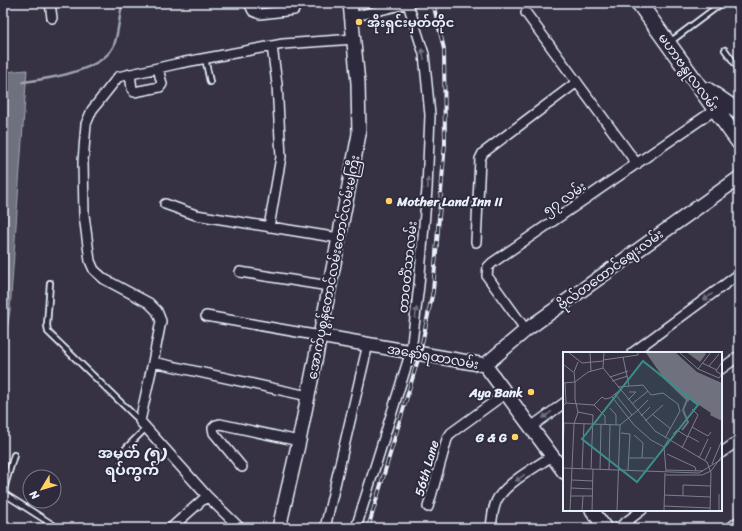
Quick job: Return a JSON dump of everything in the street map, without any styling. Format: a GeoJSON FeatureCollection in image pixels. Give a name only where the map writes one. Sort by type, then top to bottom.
{"type":"FeatureCollection","features":[{"type":"Feature","properties":{"kind":"main road","name":"အောက်ပုစွန်တောင်လမ်းတောင်လမ်းမကြီး"},"geometry":{"type":"LineString","coordinates":[[279,528],[299,441],[301,395],[320,336],[359,134],[358,83],[350,3]]}},
{"type":"Feature","properties":{"kind":"main road","name":"မဟာဗန္ဓုလလမ်း"},"geometry":{"type":"LineString","coordinates":[[639,3],[739,142]]}},
{"type":"Feature","properties":{"kind":"main road"},"geometry":{"type":"LineString","coordinates":[[699,85],[739,112]]}},
{"type":"Feature","properties":{"kind":"main road","name":"ဗိုလ်တထောင်ဈေးလမ်း"},"geometry":{"type":"LineString","coordinates":[[485,366],[526,330],[739,178]]}},
{"type":"Feature","properties":{"kind":"main road","name":"အနော်ရထာလမ်း"},"geometry":{"type":"LineString","coordinates":[[320,336],[411,351],[485,366],[563,471]]}},
{"type":"Feature","properties":{"kind":"main road"},"geometry":{"type":"LineString","coordinates":[[593,511],[605,528]]}},
{"type":"Feature","properties":{"kind":"street"},"geometry":{"type":"LineString","coordinates":[[50,3],[52,18]]}},
{"type":"Feature","properties":{"kind":"street"},"geometry":{"type":"LineString","coordinates":[[248,3],[253,11],[260,14],[294,10]]}},
{"type":"Feature","properties":{"kind":"street"},"geometry":{"type":"LineString","coordinates":[[352,17],[408,3]]}},
{"type":"Feature","properties":{"kind":"street","name":"တာဝတိံသာလမ်း"},"geometry":{"type":"LineString","coordinates":[[356,528],[411,351],[419,285],[428,189],[430,115],[424,54],[408,3]]}},
{"type":"Feature","properties":{"kind":"street"},"geometry":{"type":"LineString","coordinates":[[526,13],[637,164]]}},
{"type":"Feature","properties":{"kind":"street"},"geometry":{"type":"LineString","coordinates":[[240,528],[206,496],[140,421],[154,362],[161,321],[157,311],[149,303],[98,275],[90,261],[84,215],[83,162],[86,124],[92,110],[118,77],[205,58],[283,44],[354,39]]}},
{"type":"Feature","properties":{"kind":"street"},"geometry":{"type":"LineString","coordinates":[[269,227],[281,157],[277,84],[272,46]]}},
{"type":"Feature","properties":{"kind":"street"},"geometry":{"type":"LineString","coordinates":[[130,74],[132,89],[134,92],[160,87],[162,84],[158,68]]}},
{"type":"Feature","properties":{"kind":"street"},"geometry":{"type":"LineString","coordinates":[[476,242],[480,159],[483,153],[577,82]]}},
{"type":"Feature","properties":{"kind":"street","name":"၅၇ လမ်း"},"geometry":{"type":"LineString","coordinates":[[526,330],[488,276],[488,267],[716,109]]}},
{"type":"Feature","properties":{"kind":"street"},"geometry":{"type":"LineString","coordinates":[[165,204],[196,215],[339,238]]}},
{"type":"Feature","properties":{"kind":"street"},"geometry":{"type":"LineString","coordinates":[[240,272],[329,286]]}},
{"type":"Feature","properties":{"kind":"street"},"geometry":{"type":"LineString","coordinates":[[633,352],[739,274]]}},
{"type":"Feature","properties":{"kind":"street"},"geometry":{"type":"LineString","coordinates":[[206,316],[320,336]]}},
{"type":"Feature","properties":{"kind":"street"},"geometry":{"type":"LineString","coordinates":[[325,528],[368,344]]}},
{"type":"Feature","properties":{"kind":"street"},"geometry":{"type":"LineString","coordinates":[[722,369],[739,356]]}},
{"type":"Feature","properties":{"kind":"street"},"geometry":{"type":"LineString","coordinates":[[154,362],[301,395]]}},
{"type":"Feature","properties":{"kind":"street","name":"56th Lane"},"geometry":{"type":"LineString","coordinates":[[428,507],[447,439],[451,433],[506,393]]}},
{"type":"Feature","properties":{"kind":"street"},"geometry":{"type":"LineString","coordinates":[[531,427],[563,404]]}},
{"type":"Feature","properties":{"kind":"street"},"geometry":{"type":"LineString","coordinates":[[242,467],[212,430],[216,425],[219,424],[299,441]]}},
{"type":"Feature","properties":{"kind":"street"},"geometry":{"type":"LineString","coordinates":[[722,452],[739,440]]}},
{"type":"Feature","properties":{"kind":"street"},"geometry":{"type":"LineString","coordinates":[[491,528],[498,498],[507,488],[552,456]]}},
{"type":"Feature","properties":{"kind":"street"},"geometry":{"type":"LineString","coordinates":[[171,528],[206,496]]}},
{"type":"Feature","properties":{"kind":"street"},"geometry":{"type":"LineString","coordinates":[[618,528],[641,511]]}},
{"type":"Feature","properties":{"kind":"street"},"geometry":{"type":"LineString","coordinates":[[730,528],[739,521]]}},
{"type":"Feature","properties":{"kind":"lane"},"geometry":{"type":"LineString","coordinates":[[668,43],[722,3]]}},
{"type":"Feature","properties":{"kind":"lane"},"geometry":{"type":"LineString","coordinates":[[725,50],[739,69]]}},
{"type":"Feature","properties":{"kind":"lane"},"geometry":{"type":"LineString","coordinates":[[205,58],[210,82]]}},
{"type":"Feature","properties":{"kind":"lane"},"geometry":{"type":"LineString","coordinates":[[50,283],[47,325],[48,332],[140,421]]}},
{"type":"Feature","properties":{"kind":"lane"},"geometry":{"type":"LineString","coordinates":[[126,448],[146,428]]}},
{"type":"Feature","properties":{"kind":"lane"},"geometry":{"type":"LineString","coordinates":[[14,455],[3,492],[58,528]]}},
{"type":"Feature","properties":{"kind":"water"},"geometry":{"type":"Polygon","coordinates":[[[3,59],[4,72],[27,70],[10,311],[3,351],[3,59]]]}},
{"type":"Feature","properties":{"kind":"waterway"},"geometry":{"type":"LineString","coordinates":[[23,82],[46,79],[74,72],[99,61],[108,54],[114,45],[117,36],[122,6],[124,3]]}},
{"type":"Feature","properties":{"kind":"railway"},"geometry":{"type":"LineString","coordinates":[[368,528],[420,353],[433,291],[445,143],[444,49],[433,3]]}},
{"type":"Feature","properties":{"kind":"place","name":"အိုးရှင်းမှတ်တိုင"},"geometry":{"type":"Point","coordinates":[359,22]}},
{"type":"Feature","properties":{"kind":"place","name":"Mother Land Inn II"},"geometry":{"type":"Point","coordinates":[389,201]}},
{"type":"Feature","properties":{"kind":"place","name":"Aya Bank"},"geometry":{"type":"Point","coordinates":[531,392]}},
{"type":"Feature","properties":{"kind":"place","name":"G & G"},"geometry":{"type":"Point","coordinates":[515,437]}},
{"type":"Feature","properties":{"kind":"district","name":"အမှတ် (၅) ရပ်ကွက်"},"geometry":{"type":"Point","coordinates":[132,462]}}]}
